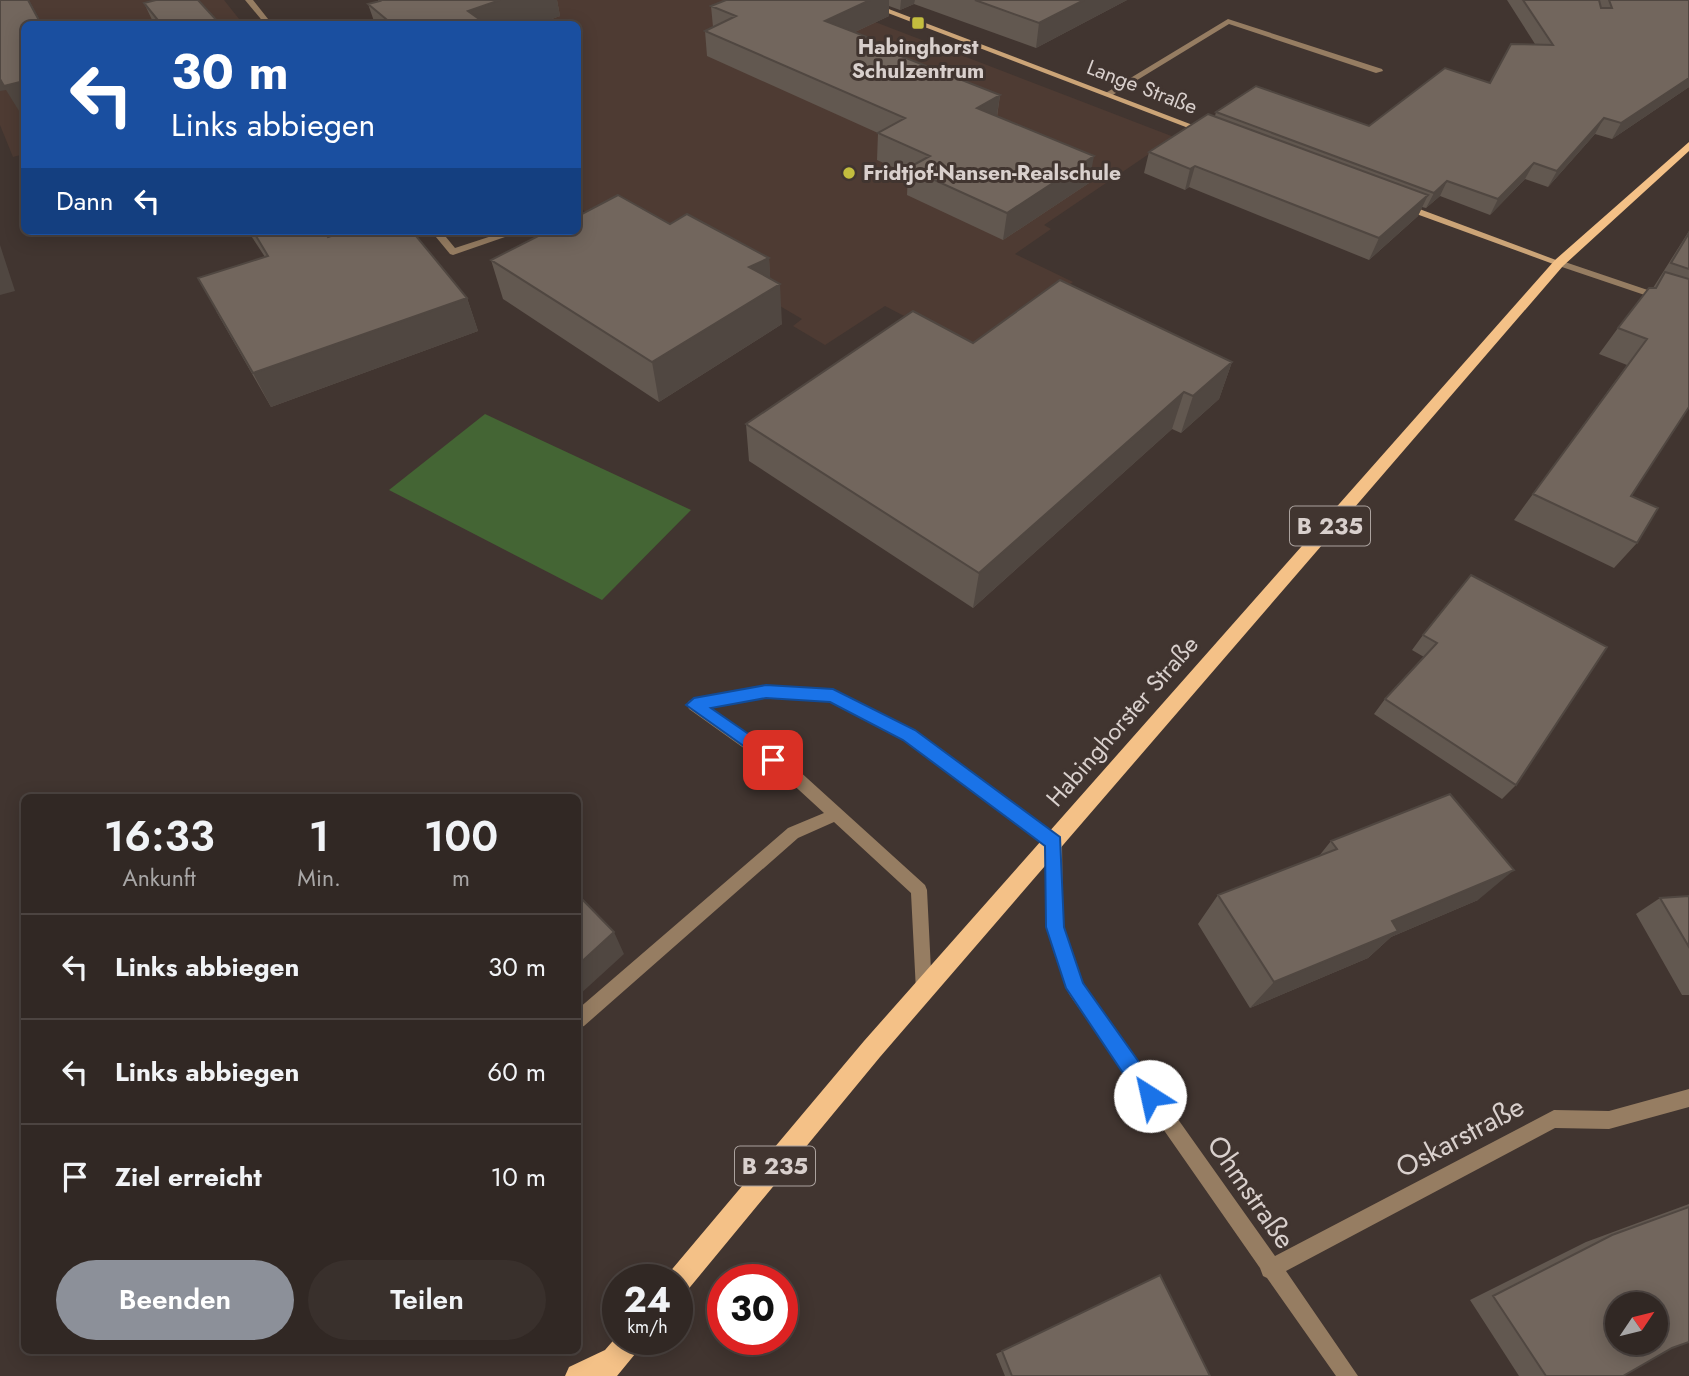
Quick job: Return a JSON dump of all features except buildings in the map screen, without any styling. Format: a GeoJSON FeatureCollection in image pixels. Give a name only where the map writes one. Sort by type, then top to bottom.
{"type":"FeatureCollection","features":[{"type":"Feature","properties":{"kind":"main road","name":"B 235"},"geometry":{"type":"LineString","coordinates":[[1559,263],[1689,145]]}},
{"type":"Feature","properties":{"kind":"main road","name":"Habinghorster Straße"},"geometry":{"type":"LineString","coordinates":[[693,1264],[924,991],[1559,263]]}},
{"type":"Feature","properties":{"kind":"main road"},"geometry":{"type":"LineString","coordinates":[[578,1376],[607,1368]]}},
{"type":"Feature","properties":{"kind":"street"},"geometry":{"type":"LineString","coordinates":[[249,0],[266,21]]}},
{"type":"Feature","properties":{"kind":"street","name":"Lange Straße"},"geometry":{"type":"LineString","coordinates":[[858,0],[1216,135]]}},
{"type":"Feature","properties":{"kind":"street"},"geometry":{"type":"LineString","coordinates":[[1108,94],[1228,21],[1379,71]]}},
{"type":"Feature","properties":{"kind":"street"},"geometry":{"type":"LineString","coordinates":[[1396,204],[1689,307]]}},
{"type":"Feature","properties":{"kind":"street"},"geometry":{"type":"LineString","coordinates":[[439,235],[453,252],[505,235]]}},
{"type":"Feature","properties":{"kind":"street"},"geometry":{"type":"LineString","coordinates":[[924,991],[919,890],[792,774],[694,705],[766,691],[833,695],[909,735],[1054,843]]}},
{"type":"Feature","properties":{"kind":"street"},"geometry":{"type":"LineString","coordinates":[[581,1017],[793,833],[837,814]]}},
{"type":"Feature","properties":{"kind":"street","name":"Ohmstraße"},"geometry":{"type":"LineString","coordinates":[[1054,843],[1055,927],[1075,988],[1270,1269],[1348,1376]]}},
{"type":"Feature","properties":{"kind":"street","name":"Oskarstraße"},"geometry":{"type":"LineString","coordinates":[[1270,1269],[1555,1119],[1609,1120],[1689,1098]]}},
{"type":"Feature","properties":{"kind":"shaded area"},"geometry":{"type":"Polygon","coordinates":[[[0,0],[224,0],[241,21],[21,21],[21,155],[13,157],[0,125],[0,0]]]}},
{"type":"Feature","properties":{"kind":"shaded area","name":"Fridtjof-Nansen-Realschule"},"geometry":{"type":"Polygon","coordinates":[[[462,0],[818,0],[1174,137],[1044,225],[1051,229],[1015,254],[1073,282],[977,354],[885,306],[825,345],[793,326],[802,319],[768,299],[675,263],[581,209],[581,21],[410,21],[462,0]]]}},
{"type":"Feature","properties":{"kind":"green space"},"geometry":{"type":"Polygon","coordinates":[[[485,414],[691,510],[602,600],[389,490],[485,414]]]}},
{"type":"Feature","properties":{"kind":"place","name":"Habinghorst Schulzentrum"},"geometry":{"type":"Point","coordinates":[918,23]}},
{"type":"Feature","properties":{"kind":"place","name":"Fridtjof-Nansen-Realschule"},"geometry":{"type":"Point","coordinates":[849,173]}},
{"type":"Feature","properties":{"kind":"route"},"geometry":{"type":"LineString","coordinates":[[773,760],[694,705],[766,691],[833,695],[909,735],[1054,843],[1055,927],[1075,988],[1150,1096]]}}]}
